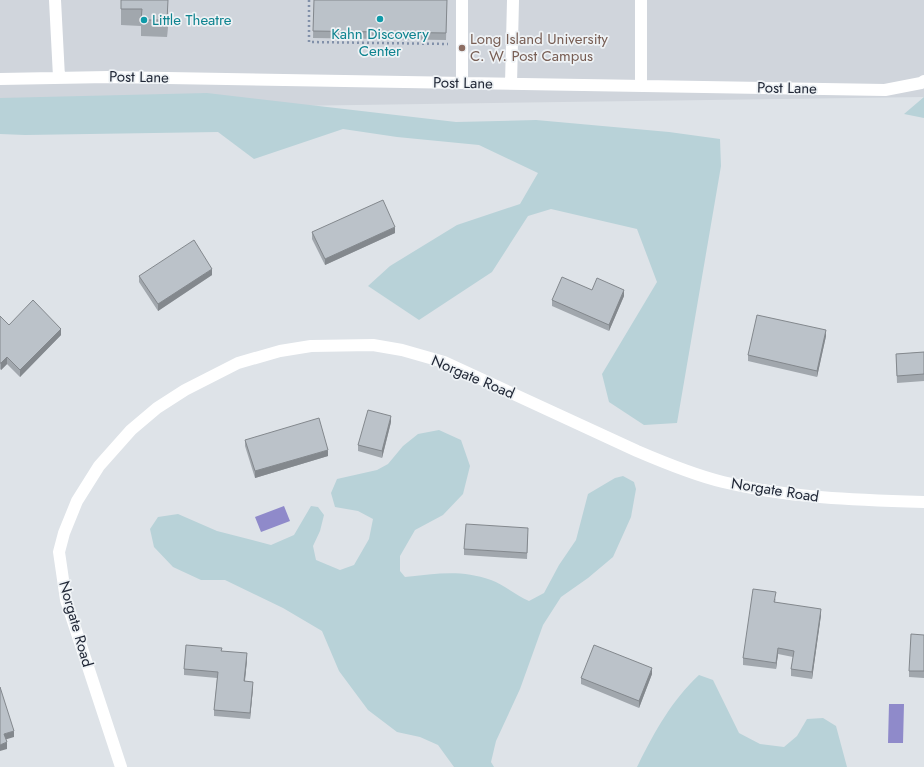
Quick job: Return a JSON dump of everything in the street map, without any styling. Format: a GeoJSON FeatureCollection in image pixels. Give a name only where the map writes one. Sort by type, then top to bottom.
{"type":"FeatureCollection","features":[{"type":"Feature","properties":{"kind":"street"},"geometry":{"type":"LineString","coordinates":[[55,0],[59,78]]}},
{"type":"Feature","properties":{"kind":"street"},"geometry":{"type":"LineString","coordinates":[[462,0],[462,83]]}},
{"type":"Feature","properties":{"kind":"street"},"geometry":{"type":"LineString","coordinates":[[511,84],[513,0]]}},
{"type":"Feature","properties":{"kind":"street"},"geometry":{"type":"LineString","coordinates":[[641,0],[641,86]]}},
{"type":"Feature","properties":{"kind":"street","name":"Post Lane"},"geometry":{"type":"LineString","coordinates":[[0,79],[116,77],[885,90],[921,83],[924,81]]}},
{"type":"Feature","properties":{"kind":"street","name":"Norgate Road"},"geometry":{"type":"LineString","coordinates":[[121,767],[66,600],[59,552],[64,533],[77,501],[98,466],[131,430],[157,408],[175,396],[238,363],[280,351],[311,346],[373,345],[402,350],[444,362],[637,451],[669,464],[722,482],[779,493],[848,500],[924,502]]}},
{"type":"Feature","properties":{"kind":"path"},"geometry":{"type":"LineString","coordinates":[[309,0],[309,42],[450,44]]}},
{"type":"Feature","properties":{"kind":"shaded area","name":"Long Island University C. W. Post Campus"},"geometry":{"type":"Polygon","coordinates":[[[0,0],[924,0],[924,97],[0,110],[0,0]]]}},
{"type":"Feature","properties":{"kind":"shaded area"},"geometry":{"type":"Polygon","coordinates":[[[207,93],[456,122],[536,120],[669,132],[720,139],[721,166],[677,423],[644,425],[609,402],[602,374],[657,282],[637,229],[551,209],[528,216],[492,272],[419,320],[368,286],[390,266],[457,225],[520,204],[538,173],[479,145],[397,137],[343,129],[254,159],[218,132],[25,135],[0,134],[0,98],[207,93]]]}},
{"type":"Feature","properties":{"kind":"shaded area"},"geometry":{"type":"Polygon","coordinates":[[[924,97],[924,118],[904,114],[924,97]]]}},
{"type":"Feature","properties":{"kind":"shaded area"},"geometry":{"type":"Polygon","coordinates":[[[439,430],[461,440],[470,466],[463,494],[443,515],[415,530],[400,556],[400,571],[405,577],[448,573],[469,574],[496,582],[529,601],[544,593],[559,565],[576,540],[588,494],[615,478],[623,476],[634,482],[636,489],[631,517],[613,557],[588,578],[561,597],[543,625],[520,689],[496,741],[491,762],[494,767],[454,767],[438,745],[420,737],[397,732],[368,710],[339,671],[322,631],[283,608],[225,580],[201,580],[173,567],[154,547],[150,529],[158,517],[178,514],[217,531],[271,545],[294,535],[311,506],[318,507],[324,515],[320,531],[313,546],[316,560],[340,570],[354,565],[369,539],[373,519],[358,511],[335,507],[331,493],[337,479],[377,470],[388,464],[403,446],[418,434],[439,430]]]}},
{"type":"Feature","properties":{"kind":"shaded area"},"geometry":{"type":"Polygon","coordinates":[[[284,506],[290,521],[261,532],[255,517],[284,506]]]}},
{"type":"Feature","properties":{"kind":"shaded area"},"geometry":{"type":"Polygon","coordinates":[[[699,675],[713,680],[739,733],[760,744],[784,747],[797,736],[807,719],[823,718],[836,726],[847,767],[637,767],[664,718],[680,696],[699,675]]]}},
{"type":"Feature","properties":{"kind":"shaded area"},"geometry":{"type":"Polygon","coordinates":[[[889,704],[904,704],[903,743],[888,743],[889,704]]]}},
{"type":"Feature","properties":{"kind":"building"},"geometry":{"type":"Polygon","coordinates":[[[121,0],[168,0],[167,20],[141,20],[142,9],[121,9],[121,0]]]}},
{"type":"Feature","properties":{"kind":"building","name":"Kahn Discovery Center"},"geometry":{"type":"Polygon","coordinates":[[[314,0],[447,0],[446,33],[313,31],[314,0]]]}},
{"type":"Feature","properties":{"kind":"building"},"geometry":{"type":"Polygon","coordinates":[[[383,200],[395,227],[325,259],[312,232],[383,200]]]}},
{"type":"Feature","properties":{"kind":"building"},"geometry":{"type":"Polygon","coordinates":[[[194,240],[212,269],[158,304],[139,276],[194,240]]]}},
{"type":"Feature","properties":{"kind":"building"},"geometry":{"type":"Polygon","coordinates":[[[562,277],[592,290],[597,278],[624,290],[609,325],[552,300],[562,277]]]}},
{"type":"Feature","properties":{"kind":"building"},"geometry":{"type":"Polygon","coordinates":[[[33,300],[61,329],[20,370],[7,357],[0,363],[0,316],[9,325],[33,300]]]}},
{"type":"Feature","properties":{"kind":"building"},"geometry":{"type":"Polygon","coordinates":[[[757,315],[826,330],[817,371],[748,355],[757,315]]]}},
{"type":"Feature","properties":{"kind":"building"},"geometry":{"type":"Polygon","coordinates":[[[924,352],[924,374],[897,376],[896,354],[924,352]]]}},
{"type":"Feature","properties":{"kind":"building"},"geometry":{"type":"Polygon","coordinates":[[[368,410],[391,416],[382,451],[358,445],[368,410]]]}},
{"type":"Feature","properties":{"kind":"building"},"geometry":{"type":"Polygon","coordinates":[[[319,418],[328,450],[255,471],[245,440],[319,418]]]}},
{"type":"Feature","properties":{"kind":"building"},"geometry":{"type":"Polygon","coordinates":[[[466,524],[528,528],[527,553],[464,549],[466,524]]]}},
{"type":"Feature","properties":{"kind":"building"},"geometry":{"type":"Polygon","coordinates":[[[753,589],[776,592],[774,602],[821,609],[812,672],[791,669],[794,651],[778,648],[776,663],[743,658],[753,589]]]}},
{"type":"Feature","properties":{"kind":"building"},"geometry":{"type":"Polygon","coordinates":[[[911,634],[924,635],[924,671],[909,671],[911,634]]]}},
{"type":"Feature","properties":{"kind":"building"},"geometry":{"type":"Polygon","coordinates":[[[186,645],[222,648],[221,651],[247,653],[244,681],[253,682],[250,713],[214,710],[218,672],[184,669],[186,645]]]}},
{"type":"Feature","properties":{"kind":"building"},"geometry":{"type":"Polygon","coordinates":[[[594,645],[652,668],[639,701],[581,678],[594,645]]]}},
{"type":"Feature","properties":{"kind":"building"},"geometry":{"type":"Polygon","coordinates":[[[0,687],[14,731],[4,734],[7,742],[0,745],[0,687]]]}},
{"type":"Feature","properties":{"kind":"place","name":"Kahn Discovery Center"},"geometry":{"type":"Point","coordinates":[380,19]}},
{"type":"Feature","properties":{"kind":"place","name":"Little Theatre"},"geometry":{"type":"Point","coordinates":[144,20]}},
{"type":"Feature","properties":{"kind":"place","name":"Long Island University C. W. Post Campus"},"geometry":{"type":"Point","coordinates":[462,48]}}]}
